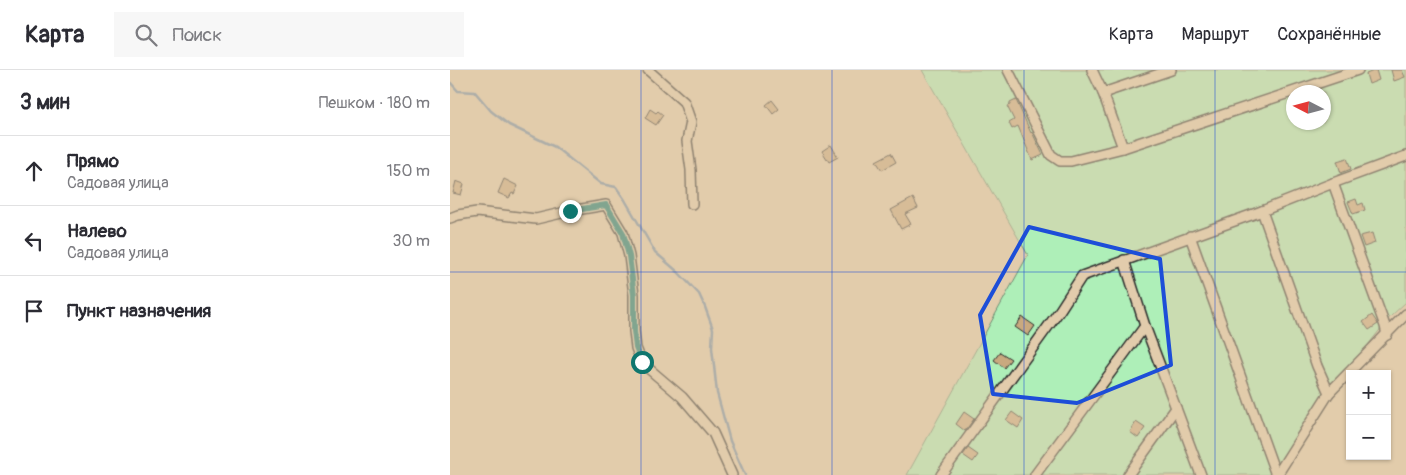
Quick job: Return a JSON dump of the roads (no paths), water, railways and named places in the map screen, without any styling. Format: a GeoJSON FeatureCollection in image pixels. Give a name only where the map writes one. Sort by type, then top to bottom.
{"type":"FeatureCollection","features":[{"type":"Feature","properties":{"kind":"street"},"geometry":{"type":"LineString","coordinates":[[648,70],[684,102],[690,122],[687,141],[692,204]]}},
{"type":"Feature","properties":{"kind":"street"},"geometry":{"type":"LineString","coordinates":[[1008,70],[1051,155],[1060,161],[1071,161],[1123,148],[1358,70]]}},
{"type":"Feature","properties":{"kind":"street"},"geometry":{"type":"LineString","coordinates":[[1092,70],[1103,93],[1123,148]]}},
{"type":"Feature","properties":{"kind":"street"},"geometry":{"type":"LineString","coordinates":[[1103,93],[1171,70]]}},
{"type":"Feature","properties":{"kind":"street"},"geometry":{"type":"LineString","coordinates":[[941,475],[1060,310],[1082,276],[1262,211],[1333,183],[1405,160]]}},
{"type":"Feature","properties":{"kind":"street"},"geometry":{"type":"LineString","coordinates":[[1333,183],[1385,326],[1386,335]]}},
{"type":"Feature","properties":{"kind":"street"},"geometry":{"type":"LineString","coordinates":[[450,218],[477,212],[536,220],[570,211],[606,205],[623,233],[629,256],[634,295],[636,348],[642,362],[682,397],[713,433],[732,475]]}},
{"type":"Feature","properties":{"kind":"street"},"geometry":{"type":"LineString","coordinates":[[1262,211],[1317,366],[1330,393]]}},
{"type":"Feature","properties":{"kind":"street"},"geometry":{"type":"LineString","coordinates":[[1190,236],[1276,475],[1330,393],[1406,314]]}},
{"type":"Feature","properties":{"kind":"street"},"geometry":{"type":"LineString","coordinates":[[1124,260],[1145,326],[1201,475]]}},
{"type":"Feature","properties":{"kind":"street"},"geometry":{"type":"LineString","coordinates":[[1035,475],[1145,326]]}},
{"type":"Feature","properties":{"kind":"street"},"geometry":{"type":"LineString","coordinates":[[1128,475],[1176,408]]}},
{"type":"Feature","properties":{"kind":"waterway"},"geometry":{"type":"LineString","coordinates":[[450,82],[458,91],[475,92],[491,111],[509,125],[555,147],[601,184],[616,187],[655,252],[699,294],[713,329],[712,348],[717,393],[730,441],[745,475]]}}]}
